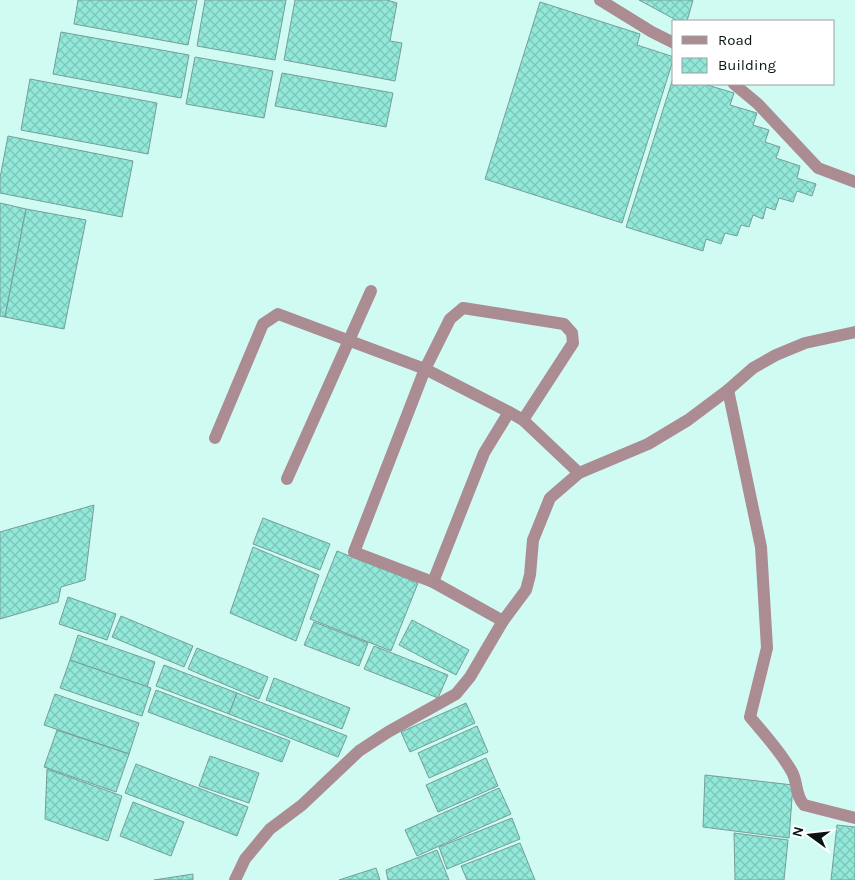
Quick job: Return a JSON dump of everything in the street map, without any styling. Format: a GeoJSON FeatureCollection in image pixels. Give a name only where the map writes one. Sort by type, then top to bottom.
{"type":"FeatureCollection","features":[{"type":"Feature","properties":{"kind":"street"},"geometry":{"type":"LineString","coordinates":[[600,0],[672,42]]}},
{"type":"Feature","properties":{"kind":"street"},"geometry":{"type":"LineString","coordinates":[[735,85],[758,104],[818,168],[855,182]]}},
{"type":"Feature","properties":{"kind":"street"},"geometry":{"type":"LineString","coordinates":[[287,479],[371,292]]}},
{"type":"Feature","properties":{"kind":"street"},"geometry":{"type":"LineString","coordinates":[[503,621],[433,582],[354,552],[425,369],[450,319],[463,308],[564,324],[572,333],[573,343],[523,420]]}},
{"type":"Feature","properties":{"kind":"street"},"geometry":{"type":"LineString","coordinates":[[215,438],[263,324],[278,314],[425,369],[509,412],[523,420],[579,473]]}},
{"type":"Feature","properties":{"kind":"street"},"geometry":{"type":"LineString","coordinates":[[235,880],[245,859],[270,829],[302,805],[359,752],[388,732],[456,694],[470,677],[503,621],[526,590],[530,575],[533,540],[550,498],[579,473],[648,444],[688,420],[728,390],[753,368],[776,355],[805,343],[855,332]]}},
{"type":"Feature","properties":{"kind":"street"},"geometry":{"type":"LineString","coordinates":[[728,390],[761,547],[767,648],[750,717],[777,748],[794,775],[799,800],[804,805],[855,818]]}},
{"type":"Feature","properties":{"kind":"street"},"geometry":{"type":"LineString","coordinates":[[433,582],[484,453],[509,412]]}},
{"type":"Feature","properties":{"kind":"building"},"geometry":{"type":"Polygon","coordinates":[[[78,0],[197,0],[188,45],[74,24],[78,0]]]}},
{"type":"Feature","properties":{"kind":"building"},"geometry":{"type":"Polygon","coordinates":[[[205,0],[286,0],[275,60],[197,46],[205,0]]]}},
{"type":"Feature","properties":{"kind":"building"},"geometry":{"type":"Polygon","coordinates":[[[295,0],[387,0],[397,3],[390,41],[402,43],[395,81],[284,60],[295,0]]]}},
{"type":"Feature","properties":{"kind":"building"},"geometry":{"type":"Polygon","coordinates":[[[639,0],[693,0],[687,20],[676,20],[639,0]]]}},
{"type":"Feature","properties":{"kind":"building"},"geometry":{"type":"Polygon","coordinates":[[[540,2],[640,34],[637,45],[672,56],[672,63],[622,223],[485,179],[540,2]]]}},
{"type":"Feature","properties":{"kind":"building"},"geometry":{"type":"Polygon","coordinates":[[[61,32],[189,55],[181,98],[53,74],[61,32]]]}},
{"type":"Feature","properties":{"kind":"building"},"geometry":{"type":"Polygon","coordinates":[[[195,57],[273,71],[264,118],[186,104],[195,57]]]}},
{"type":"Feature","properties":{"kind":"building"},"geometry":{"type":"Polygon","coordinates":[[[282,73],[393,93],[386,127],[275,106],[282,73]]]}},
{"type":"Feature","properties":{"kind":"building"},"geometry":{"type":"Polygon","coordinates":[[[30,79],[157,103],[148,154],[21,130],[30,79]]]}},
{"type":"Feature","properties":{"kind":"building"},"geometry":{"type":"Polygon","coordinates":[[[672,81],[672,85],[707,85],[734,93],[730,105],[757,113],[753,125],[769,130],[765,142],[780,147],[776,158],[800,166],[797,178],[816,184],[812,196],[797,191],[793,202],[779,198],[775,210],[766,207],[763,219],[753,215],[749,227],[741,225],[737,236],[725,233],[721,244],[706,239],[703,251],[626,227],[672,81]]]}},
{"type":"Feature","properties":{"kind":"building"},"geometry":{"type":"Polygon","coordinates":[[[8,136],[133,161],[122,217],[0,193],[0,178],[8,136]]]}},
{"type":"Feature","properties":{"kind":"building"},"geometry":{"type":"Polygon","coordinates":[[[0,203],[26,209],[5,317],[0,316],[0,203]]]}},
{"type":"Feature","properties":{"kind":"building"},"geometry":{"type":"Polygon","coordinates":[[[26,209],[86,220],[64,329],[5,317],[26,209]]]}},
{"type":"Feature","properties":{"kind":"building"},"geometry":{"type":"Polygon","coordinates":[[[94,505],[85,580],[61,587],[58,602],[0,619],[0,532],[94,505]]]}},
{"type":"Feature","properties":{"kind":"building"},"geometry":{"type":"Polygon","coordinates":[[[263,518],[330,544],[320,570],[253,544],[263,518]]]}},
{"type":"Feature","properties":{"kind":"building"},"geometry":{"type":"Polygon","coordinates":[[[253,547],[319,575],[296,641],[230,613],[253,547]]]}},
{"type":"Feature","properties":{"kind":"building"},"geometry":{"type":"Polygon","coordinates":[[[337,551],[418,583],[391,651],[310,619],[337,551]]]}},
{"type":"Feature","properties":{"kind":"building"},"geometry":{"type":"Polygon","coordinates":[[[68,597],[116,614],[107,640],[59,624],[68,597]]]}},
{"type":"Feature","properties":{"kind":"building"},"geometry":{"type":"Polygon","coordinates":[[[121,616],[193,646],[184,667],[112,637],[121,616]]]}},
{"type":"Feature","properties":{"kind":"building"},"geometry":{"type":"Polygon","coordinates":[[[412,620],[469,650],[456,675],[399,645],[412,620]]]}},
{"type":"Feature","properties":{"kind":"building"},"geometry":{"type":"Polygon","coordinates":[[[314,622],[368,643],[359,666],[304,645],[314,622]]]}},
{"type":"Feature","properties":{"kind":"building"},"geometry":{"type":"Polygon","coordinates":[[[78,635],[155,662],[147,687],[70,660],[78,635]]]}},
{"type":"Feature","properties":{"kind":"building"},"geometry":{"type":"Polygon","coordinates":[[[374,646],[448,675],[438,698],[364,669],[374,646]]]}},
{"type":"Feature","properties":{"kind":"building"},"geometry":{"type":"Polygon","coordinates":[[[197,648],[268,677],[259,699],[188,669],[197,648]]]}},
{"type":"Feature","properties":{"kind":"building"},"geometry":{"type":"Polygon","coordinates":[[[70,660],[151,688],[142,716],[60,688],[70,660]]]}},
{"type":"Feature","properties":{"kind":"building"},"geometry":{"type":"Polygon","coordinates":[[[164,665],[237,693],[229,714],[156,686],[164,665]]]}},
{"type":"Feature","properties":{"kind":"building"},"geometry":{"type":"Polygon","coordinates":[[[274,678],[350,708],[342,729],[266,700],[274,678]]]}},
{"type":"Feature","properties":{"kind":"building"},"geometry":{"type":"Polygon","coordinates":[[[156,690],[290,741],[282,762],[148,712],[156,690]]]}},
{"type":"Feature","properties":{"kind":"building"},"geometry":{"type":"Polygon","coordinates":[[[237,693],[347,736],[338,757],[229,714],[237,693]]]}},
{"type":"Feature","properties":{"kind":"building"},"geometry":{"type":"Polygon","coordinates":[[[55,694],[139,723],[129,754],[44,725],[55,694]]]}},
{"type":"Feature","properties":{"kind":"building"},"geometry":{"type":"Polygon","coordinates":[[[466,703],[475,723],[410,752],[401,732],[466,703]]]}},
{"type":"Feature","properties":{"kind":"building"},"geometry":{"type":"Polygon","coordinates":[[[477,726],[488,752],[429,778],[418,753],[477,726]]]}},
{"type":"Feature","properties":{"kind":"building"},"geometry":{"type":"Polygon","coordinates":[[[57,730],[129,754],[116,792],[44,767],[57,730]]]}},
{"type":"Feature","properties":{"kind":"building"},"geometry":{"type":"Polygon","coordinates":[[[210,756],[259,773],[249,803],[199,786],[210,756]]]}},
{"type":"Feature","properties":{"kind":"building"},"geometry":{"type":"Polygon","coordinates":[[[486,758],[498,786],[438,812],[426,785],[486,758]]]}},
{"type":"Feature","properties":{"kind":"building"},"geometry":{"type":"Polygon","coordinates":[[[136,764],[248,807],[237,836],[125,793],[136,764]]]}},
{"type":"Feature","properties":{"kind":"building"},"geometry":{"type":"Polygon","coordinates":[[[47,769],[122,796],[108,841],[45,819],[47,769]]]}},
{"type":"Feature","properties":{"kind":"building"},"geometry":{"type":"Polygon","coordinates":[[[705,775],[793,785],[789,838],[703,827],[705,775]]]}},
{"type":"Feature","properties":{"kind":"building"},"geometry":{"type":"Polygon","coordinates":[[[499,788],[511,814],[417,856],[405,830],[499,788]]]}},
{"type":"Feature","properties":{"kind":"building"},"geometry":{"type":"Polygon","coordinates":[[[133,802],[184,822],[171,856],[120,836],[133,802]]]}},
{"type":"Feature","properties":{"kind":"building"},"geometry":{"type":"Polygon","coordinates":[[[512,818],[520,839],[447,869],[439,847],[512,818]]]}},
{"type":"Feature","properties":{"kind":"building"},"geometry":{"type":"Polygon","coordinates":[[[837,825],[855,827],[855,880],[831,880],[837,825]]]}},
{"type":"Feature","properties":{"kind":"building"},"geometry":{"type":"Polygon","coordinates":[[[734,833],[788,840],[784,880],[735,880],[734,833]]]}},
{"type":"Feature","properties":{"kind":"building"},"geometry":{"type":"Polygon","coordinates":[[[520,843],[535,880],[467,880],[461,866],[520,843]]]}},
{"type":"Feature","properties":{"kind":"building"},"geometry":{"type":"Polygon","coordinates":[[[437,850],[449,880],[388,880],[386,870],[437,850]]]}},
{"type":"Feature","properties":{"kind":"building"},"geometry":{"type":"Polygon","coordinates":[[[376,868],[380,880],[339,880],[376,868]]]}},
{"type":"Feature","properties":{"kind":"building"},"geometry":{"type":"Polygon","coordinates":[[[193,874],[193,880],[154,880],[193,874]]]}}]}
